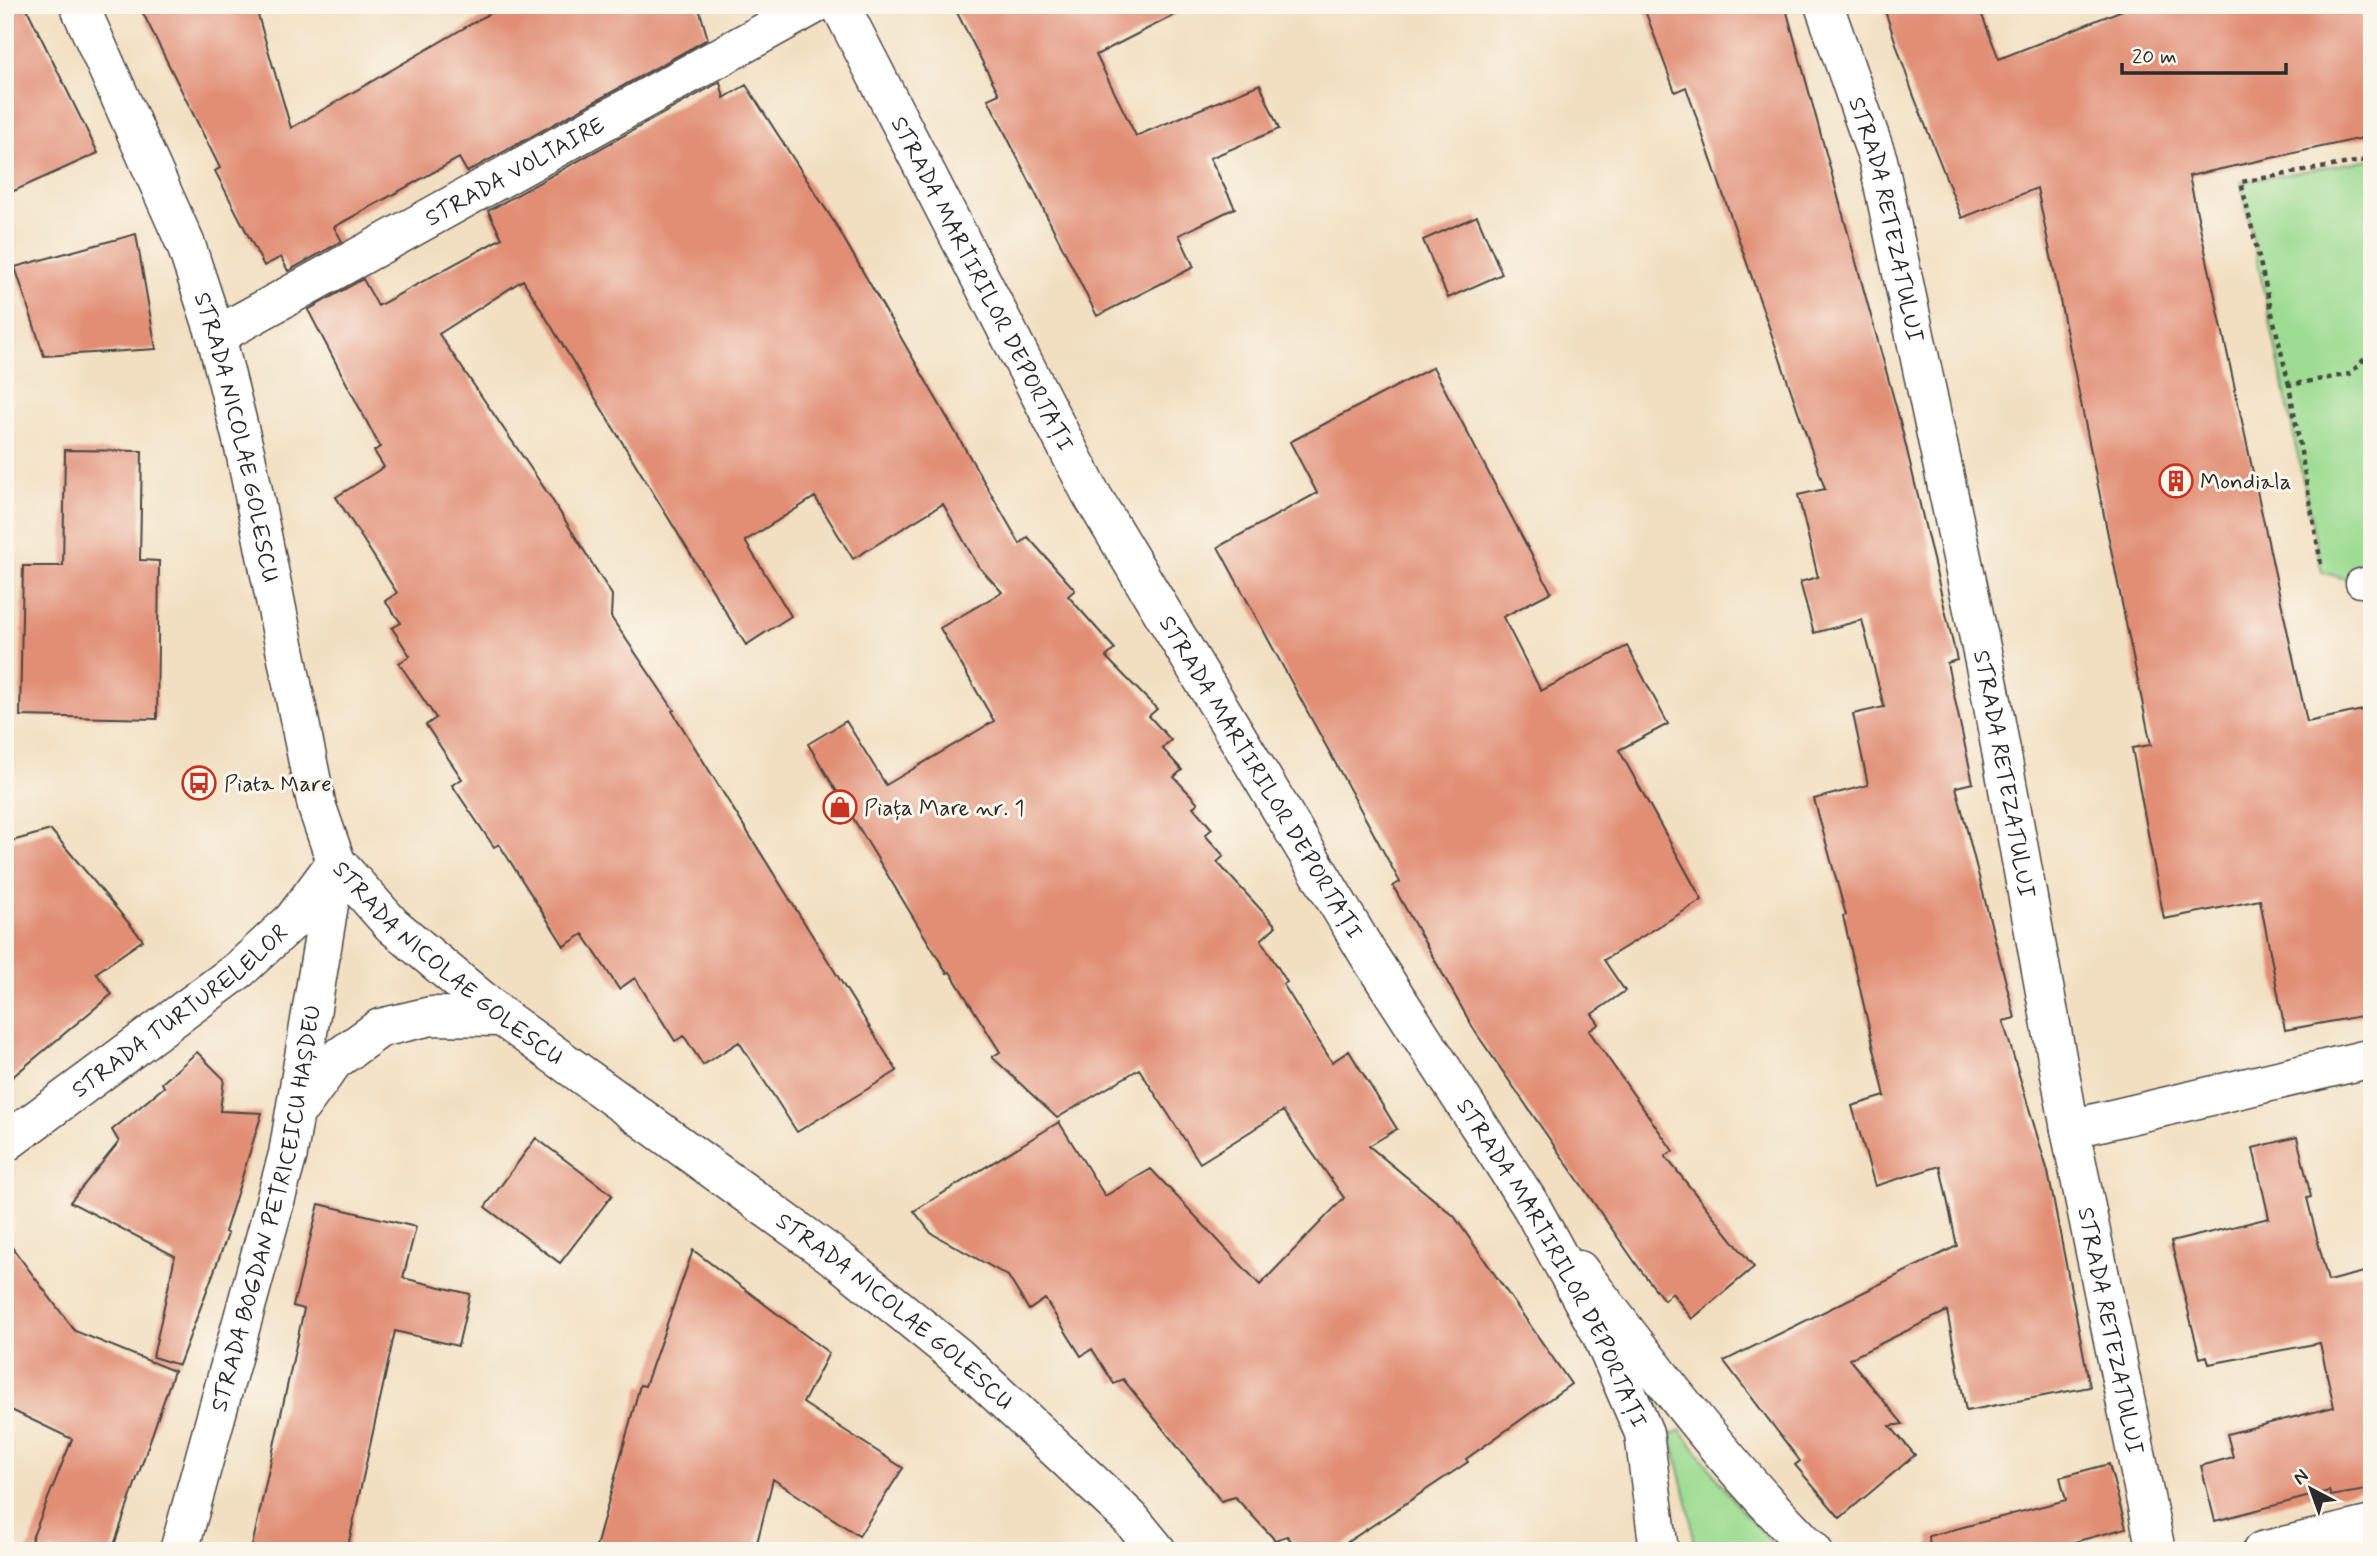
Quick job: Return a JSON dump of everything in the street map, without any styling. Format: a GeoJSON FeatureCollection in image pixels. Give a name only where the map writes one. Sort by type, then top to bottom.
{"type":"FeatureCollection","features":[{"type":"Feature","properties":{"kind":"street","name":"STRADA NICOLAE GOLESCU"},"geometry":{"type":"LineString","coordinates":[[79,5],[186,245],[216,336],[246,456],[317,807],[337,862],[392,925],[502,1017],[841,1262],[948,1348],[1130,1518],[1157,1551]]}},
{"type":"Feature","properties":{"kind":"street","name":"STRADA VOLTAIRE"},"geometry":{"type":"LineString","coordinates":[[216,336],[814,5]]}},
{"type":"Feature","properties":{"kind":"street","name":"STRADA MARTIRILOR DEPORTAȚI"},"geometry":{"type":"LineString","coordinates":[[840,5],[1090,492],[1368,954],[1531,1206],[1601,1334],[1644,1433],[1659,1551]]}},
{"type":"Feature","properties":{"kind":"street","name":"STRADA RETEZATULUI"},"geometry":{"type":"LineString","coordinates":[[1824,5],[1878,160],[1990,690],[2070,1129],[2156,1551]]}},
{"type":"Feature","properties":{"kind":"street","name":"STRADA BOGDAN PETRICEICU HAȘDEU"},"geometry":{"type":"LineString","coordinates":[[179,1551],[279,1192],[296,1113],[337,862]]}},
{"type":"Feature","properties":{"kind":"street","name":"STRADA TURTURELELOR"},"geometry":{"type":"LineString","coordinates":[[5,1143],[240,969],[293,920],[337,862]]}},
{"type":"Feature","properties":{"kind":"street"},"geometry":{"type":"LineString","coordinates":[[296,1113],[334,1061],[380,1028],[431,1016],[502,1017]]}},
{"type":"Feature","properties":{"kind":"street"},"geometry":{"type":"LineString","coordinates":[[2070,1129],[2372,1058]]}},
{"type":"Feature","properties":{"kind":"street"},"geometry":{"type":"LineString","coordinates":[[1531,1206],[1686,1410],[1774,1511],[1813,1551]]}},
{"type":"Feature","properties":{"kind":"street"},"geometry":{"type":"LineString","coordinates":[[2262,1551],[2372,1525]]}},
{"type":"Feature","properties":{"kind":"path"},"geometry":{"type":"LineString","coordinates":[[2366,581],[2322,572],[2288,386],[2241,182],[2372,159]]}},
{"type":"Feature","properties":{"kind":"path"},"geometry":{"type":"LineString","coordinates":[[2288,386],[2350,374],[2372,351]]}},
{"type":"Feature","properties":{"kind":"green space"},"geometry":{"type":"Polygon","coordinates":[[[2372,159],[2372,580],[2360,583],[2322,572],[2241,182],[2372,159]]]}},
{"type":"Feature","properties":{"kind":"green space"},"geometry":{"type":"Polygon","coordinates":[[[1681,1430],[1743,1512],[1780,1551],[1694,1551],[1691,1518],[1671,1435],[1681,1430]]]}},
{"type":"Feature","properties":{"kind":"building"},"geometry":{"type":"Polygon","coordinates":[[[5,5],[25,5],[98,153],[5,195],[5,5]]]}},
{"type":"Feature","properties":{"kind":"building"},"geometry":{"type":"Polygon","coordinates":[[[139,5],[255,5],[291,128],[504,5],[698,5],[708,39],[467,172],[459,158],[334,227],[342,241],[288,271],[281,257],[264,266],[215,171],[220,168],[139,5]]]}},
{"type":"Feature","properties":{"kind":"building"},"geometry":{"type":"Polygon","coordinates":[[[953,5],[1194,5],[1096,55],[1136,136],[1260,84],[1279,129],[1210,158],[1235,208],[1179,235],[1194,267],[1097,316],[988,99],[999,94],[953,5]]]}},
{"type":"Feature","properties":{"kind":"building"},"geometry":{"type":"Polygon","coordinates":[[[1643,5],[1785,5],[1900,421],[1957,660],[1947,663],[1973,783],[1956,787],[2015,1018],[2003,1021],[2048,1172],[2090,1387],[1966,1411],[1947,1311],[1849,1359],[1903,1424],[1890,1426],[1915,1455],[1840,1518],[1795,1465],[1800,1461],[1724,1361],[1957,1246],[1940,1166],[1875,1186],[1852,1106],[1885,1096],[1843,916],[1846,915],[1814,799],[1868,785],[1853,714],[1884,707],[1862,620],[1814,633],[1800,582],[1818,577],[1798,495],[1825,489],[1686,87],[1675,92],[1643,5]]]}},
{"type":"Feature","properties":{"kind":"building","name":"Mondiala"},"geometry":{"type":"Polygon","coordinates":[[[1883,5],[1978,5],[1999,59],[2135,5],[2372,5],[2372,136],[2189,176],[2307,722],[2372,708],[2372,1014],[2285,1030],[2260,900],[2164,919],[2132,748],[2151,745],[2037,188],[1962,218],[1913,94],[1883,5]]]}},
{"type":"Feature","properties":{"kind":"building","name":"Piața Mare nr. 1"},"geometry":{"type":"Polygon","coordinates":[[[720,82],[724,98],[746,85],[836,225],[1020,544],[1028,537],[1075,590],[1068,596],[1115,649],[1106,657],[1157,709],[1149,716],[1171,740],[1162,748],[1182,770],[1174,777],[1198,803],[1193,807],[1212,829],[1205,835],[1224,856],[1217,862],[1276,926],[1261,940],[1287,982],[1283,984],[1332,1062],[1349,1051],[1397,1129],[1369,1146],[1454,1216],[1571,1384],[1466,1459],[1468,1462],[1334,1551],[1300,1551],[1287,1536],[1275,1540],[1235,1497],[1221,1501],[1123,1379],[1114,1384],[1092,1349],[1081,1356],[1045,1299],[1029,1310],[1008,1276],[931,1233],[914,1211],[1059,1122],[1105,1196],[1151,1169],[1260,1285],[1344,1198],[1283,1111],[1200,1163],[1139,1069],[1057,1118],[992,1057],[1000,1052],[950,972],[947,973],[808,744],[846,721],[886,785],[994,721],[940,628],[1002,592],[978,566],[943,504],[853,559],[815,497],[745,541],[791,616],[746,645],[523,280],[439,334],[551,498],[612,595],[611,617],[674,710],[672,711],[897,1071],[797,1132],[739,1042],[703,1065],[684,1036],[675,1041],[635,978],[619,989],[583,934],[564,946],[499,844],[494,847],[452,785],[462,779],[426,725],[436,718],[399,663],[410,656],[392,628],[401,623],[385,601],[397,593],[336,497],[384,467],[374,451],[380,447],[308,310],[363,279],[378,306],[502,238],[488,211],[720,82]]]}},
{"type":"Feature","properties":{"kind":"building"},"geometry":{"type":"Polygon","coordinates":[[[1477,216],[1502,274],[1448,298],[1423,240],[1477,216]]]}},
{"type":"Feature","properties":{"kind":"building"},"geometry":{"type":"Polygon","coordinates":[[[136,234],[156,349],[44,356],[15,267],[136,234]]]}},
{"type":"Feature","properties":{"kind":"building"},"geometry":{"type":"Polygon","coordinates":[[[1433,367],[1551,592],[1503,617],[1541,691],[1627,646],[1668,724],[1619,750],[1702,900],[1604,960],[1625,991],[1592,1014],[1599,1024],[1589,1031],[1673,1151],[1665,1156],[1754,1267],[1692,1319],[1672,1293],[1664,1300],[1639,1268],[1476,1033],[1393,886],[1400,882],[1218,547],[1317,493],[1290,442],[1433,367]]]}},
{"type":"Feature","properties":{"kind":"building"},"geometry":{"type":"Polygon","coordinates":[[[65,450],[142,451],[140,560],[159,561],[157,719],[20,716],[23,566],[63,566],[65,450]]]}},
{"type":"Feature","properties":{"kind":"building"},"geometry":{"type":"Polygon","coordinates":[[[51,830],[143,940],[96,973],[112,994],[5,1083],[5,843],[51,830]]]}},
{"type":"Feature","properties":{"kind":"building"},"geometry":{"type":"Polygon","coordinates":[[[197,1052],[224,1079],[220,1111],[262,1113],[225,1232],[228,1234],[179,1365],[153,1357],[175,1256],[70,1202],[119,1142],[112,1130],[164,1087],[162,1083],[197,1052]]]}},
{"type":"Feature","properties":{"kind":"building"},"geometry":{"type":"Polygon","coordinates":[[[2297,1137],[2311,1197],[2307,1198],[2328,1281],[2372,1270],[2372,1489],[2331,1496],[2329,1491],[2215,1521],[2201,1466],[2233,1457],[2227,1434],[2334,1407],[2320,1343],[2209,1364],[2207,1356],[2200,1358],[2171,1242],[2269,1218],[2253,1148],[2297,1137]]]}},
{"type":"Feature","properties":{"kind":"building"},"geometry":{"type":"Polygon","coordinates":[[[536,1138],[612,1195],[560,1263],[485,1207],[536,1138]]]}},
{"type":"Feature","properties":{"kind":"building"},"geometry":{"type":"Polygon","coordinates":[[[319,1204],[416,1227],[403,1278],[470,1294],[458,1346],[395,1331],[347,1551],[251,1551],[304,1309],[293,1306],[319,1204]]]}},
{"type":"Feature","properties":{"kind":"building"},"geometry":{"type":"Polygon","coordinates":[[[5,1238],[75,1331],[174,1371],[112,1551],[27,1551],[72,1439],[5,1407],[5,1238]]]}},
{"type":"Feature","properties":{"kind":"building"},"geometry":{"type":"Polygon","coordinates":[[[693,1250],[829,1353],[803,1403],[903,1468],[859,1536],[773,1479],[755,1551],[595,1551],[640,1385],[645,1386],[693,1250]]]}},
{"type":"Feature","properties":{"kind":"building"},"geometry":{"type":"Polygon","coordinates":[[[2109,1464],[2126,1528],[2041,1551],[1930,1551],[1929,1536],[2066,1500],[2060,1477],[2109,1464]]]}},
{"type":"Feature","properties":{"kind":"place","name":"Mondiala"},"geometry":{"type":"Point","coordinates":[2176,481]}},
{"type":"Feature","properties":{"kind":"place","name":"Piata Mare"},"geometry":{"type":"Point","coordinates":[199,783]}},
{"type":"Feature","properties":{"kind":"place","name":"Piața Mare nr. 1"},"geometry":{"type":"Point","coordinates":[840,807]}}]}
